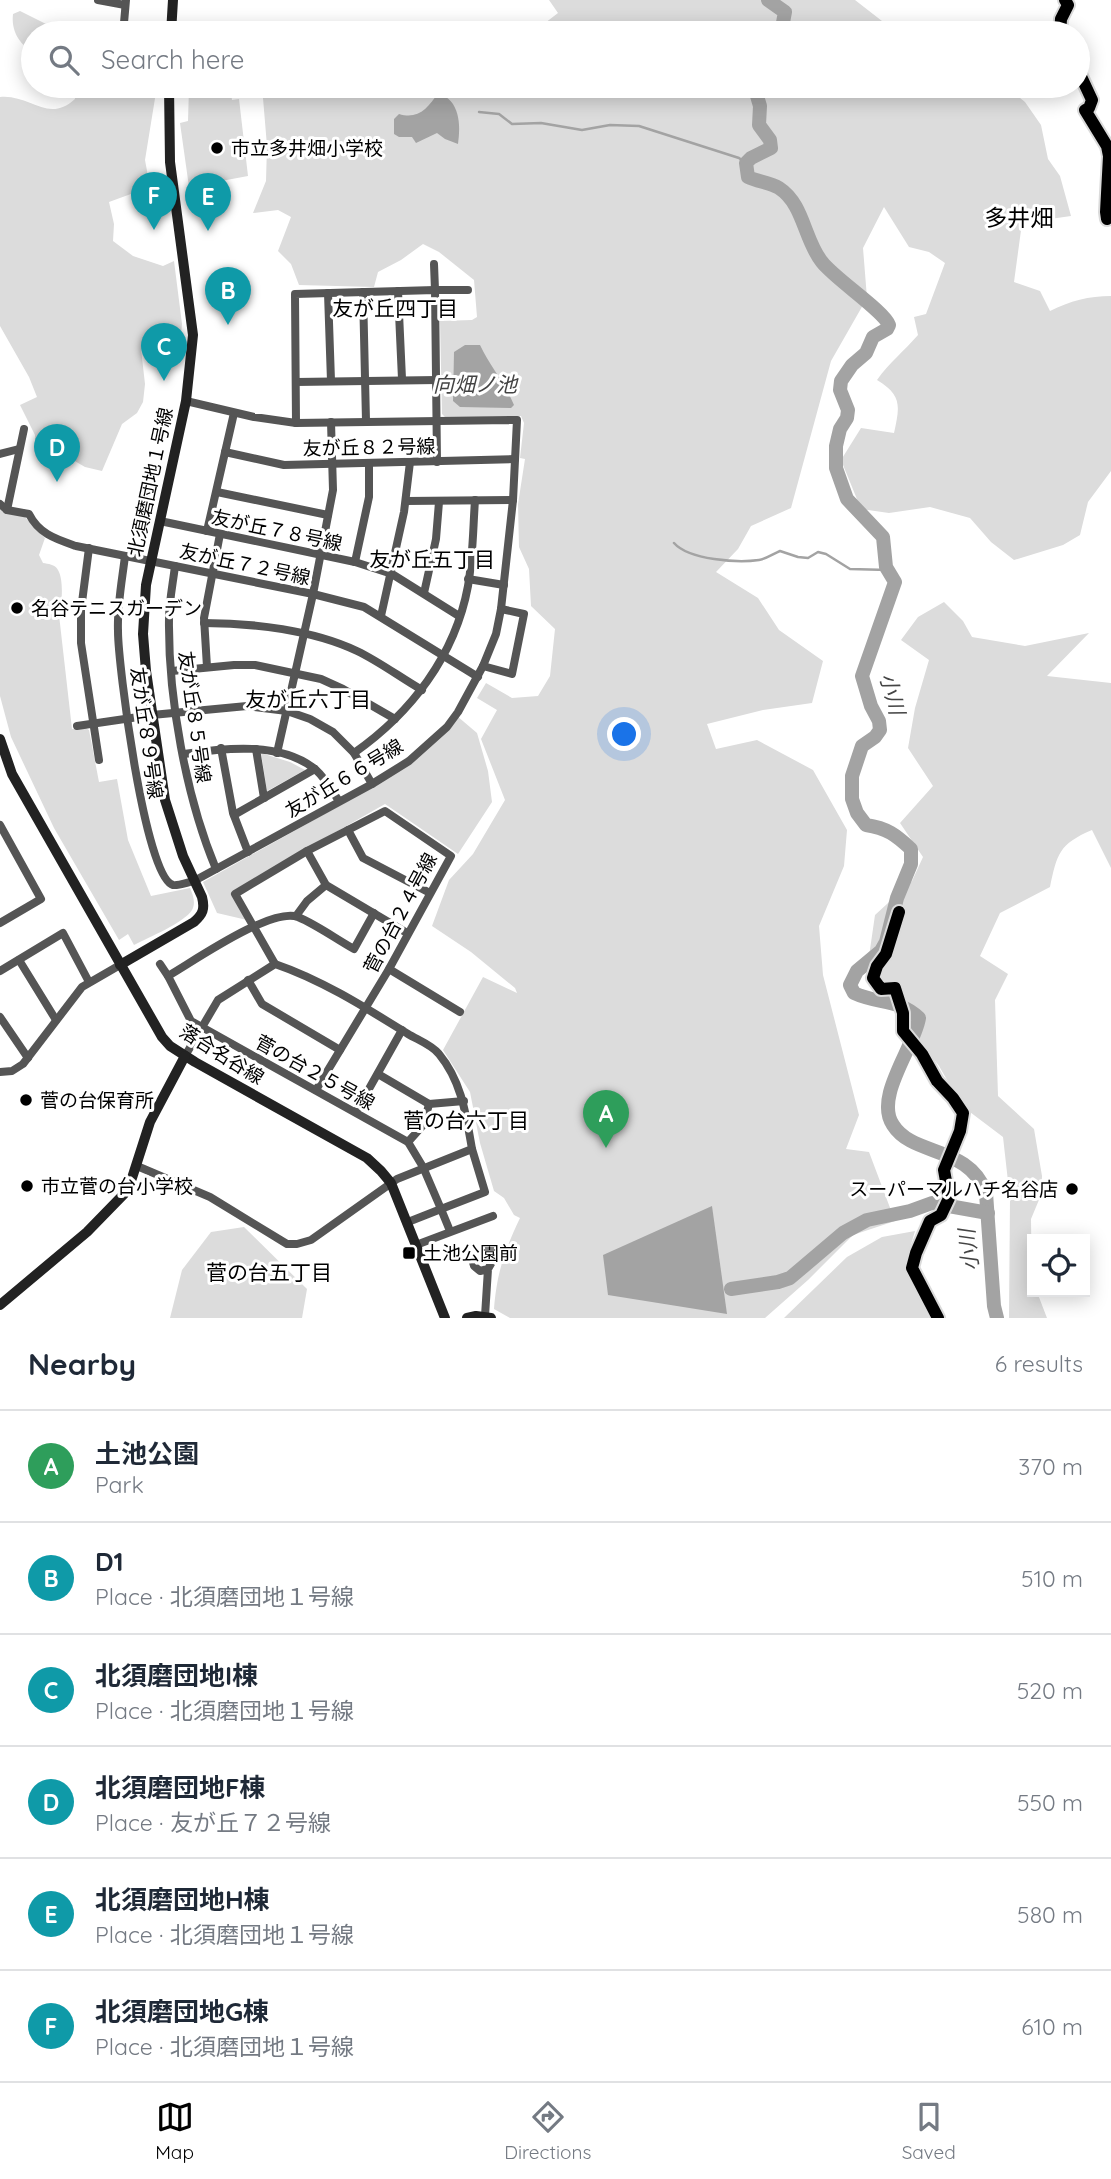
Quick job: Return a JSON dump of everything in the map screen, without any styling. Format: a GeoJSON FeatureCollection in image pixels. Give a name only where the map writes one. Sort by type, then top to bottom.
{"type":"FeatureCollection","features":[{"type":"Feature","properties":{"kind":"main road"},"geometry":{"type":"LineString","coordinates":[[1061,21],[1068,2]]}},
{"type":"Feature","properties":{"kind":"main road"},"geometry":{"type":"LineString","coordinates":[[1090,96],[1092,100],[1089,108],[1085,110],[1107,146],[1110,156],[1107,219]]}},
{"type":"Feature","properties":{"kind":"main road"},"geometry":{"type":"LineString","coordinates":[[899,912],[886,954],[877,966],[873,978],[881,989],[895,988],[903,1031],[963,1113],[960,1131],[944,1170],[949,1198],[941,1215],[930,1220],[912,1268],[938,1318]]}},
{"type":"Feature","properties":{"kind":"street"},"geometry":{"type":"LineString","coordinates":[[97,0],[126,3],[124,21]]}},
{"type":"Feature","properties":{"kind":"street"},"geometry":{"type":"LineString","coordinates":[[172,21],[173,0]]}},
{"type":"Feature","properties":{"kind":"street","name":"北須磨団地１号線"},"geometry":{"type":"LineString","coordinates":[[120,965],[194,922],[202,914],[204,903],[167,809],[143,634],[144,605],[151,560],[186,401],[193,335],[170,162],[169,98]]}},
{"type":"Feature","properties":{"kind":"street"},"geometry":{"type":"LineString","coordinates":[[434,264],[437,462]]}},
{"type":"Feature","properties":{"kind":"street"},"geometry":{"type":"LineString","coordinates":[[296,423],[295,294],[468,290]]}},
{"type":"Feature","properties":{"kind":"street"},"geometry":{"type":"LineString","coordinates":[[398,291],[402,379]]}},
{"type":"Feature","properties":{"kind":"street"},"geometry":{"type":"LineString","coordinates":[[363,292],[366,421]]}},
{"type":"Feature","properties":{"kind":"street"},"geometry":{"type":"LineString","coordinates":[[328,293],[331,381]]}},
{"type":"Feature","properties":{"kind":"street"},"geometry":{"type":"LineString","coordinates":[[296,382],[437,380]]}},
{"type":"Feature","properties":{"kind":"street","name":"友が丘６６号線"},"geometry":{"type":"LineString","coordinates":[[186,401],[234,413],[296,423],[517,420],[513,500],[496,634],[478,677],[447,727],[409,761],[372,784],[194,881]]}},
{"type":"Feature","properties":{"kind":"street"},"geometry":{"type":"LineString","coordinates":[[207,531],[234,413]]}},
{"type":"Feature","properties":{"kind":"street"},"geometry":{"type":"LineString","coordinates":[[277,753],[333,490],[331,422]]}},
{"type":"Feature","properties":{"kind":"street"},"geometry":{"type":"LineString","coordinates":[[3,507],[24,429]]}},
{"type":"Feature","properties":{"kind":"street"},"geometry":{"type":"LineString","coordinates":[[0,454],[19,449]]}},
{"type":"Feature","properties":{"kind":"street","name":"友が丘８２号線"},"geometry":{"type":"LineString","coordinates":[[225,453],[285,465],[515,460]]}},
{"type":"Feature","properties":{"kind":"street"},"geometry":{"type":"LineString","coordinates":[[381,616],[406,501],[410,462]]}},
{"type":"Feature","properties":{"kind":"street"},"geometry":{"type":"LineString","coordinates":[[355,562],[369,497],[369,463]]}},
{"type":"Feature","properties":{"kind":"street"},"geometry":{"type":"LineString","coordinates":[[217,492],[328,515]]}},
{"type":"Feature","properties":{"kind":"street"},"geometry":{"type":"LineString","coordinates":[[354,753],[379,736],[395,719],[422,690],[444,657],[459,616],[468,579],[475,500]]}},
{"type":"Feature","properties":{"kind":"street"},"geometry":{"type":"LineString","coordinates":[[406,501],[513,500]]}},
{"type":"Feature","properties":{"kind":"street"},"geometry":{"type":"LineString","coordinates":[[424,593],[433,557],[439,502]]}},
{"type":"Feature","properties":{"kind":"street","name":"友が丘７２号線"},"geometry":{"type":"LineString","coordinates":[[3,507],[29,514],[46,535],[89,548],[364,607],[478,677]]}},
{"type":"Feature","properties":{"kind":"street","name":"友が丘７８号線"},"geometry":{"type":"LineString","coordinates":[[160,521],[355,562],[392,574],[459,616]]}},
{"type":"Feature","properties":{"kind":"street"},"geometry":{"type":"LineString","coordinates":[[207,667],[204,623],[220,534]]}},
{"type":"Feature","properties":{"kind":"street"},"geometry":{"type":"LineString","coordinates":[[89,548],[81,610],[81,643],[99,760]]}},
{"type":"Feature","properties":{"kind":"street","name":"友が丘８９号線"},"geometry":{"type":"LineString","coordinates":[[125,556],[117,632],[142,814],[159,868],[170,884],[194,881]]}},
{"type":"Feature","properties":{"kind":"street","name":"友が丘８５号線"},"geometry":{"type":"LineString","coordinates":[[175,566],[169,616],[177,712],[190,795],[216,869]]}},
{"type":"Feature","properties":{"kind":"street"},"geometry":{"type":"LineString","coordinates":[[468,579],[504,584]]}},
{"type":"Feature","properties":{"kind":"street"},"geometry":{"type":"LineString","coordinates":[[483,666],[512,674],[524,614],[501,609]]}},
{"type":"Feature","properties":{"kind":"street"},"geometry":{"type":"LineString","coordinates":[[204,623],[243,623],[333,642],[359,652],[422,690]]}},
{"type":"Feature","properties":{"kind":"street"},"geometry":{"type":"LineString","coordinates":[[172,671],[255,665],[321,679],[395,719]]}},
{"type":"Feature","properties":{"kind":"street"},"geometry":{"type":"LineString","coordinates":[[78,726],[177,712],[247,706],[287,711],[310,719],[333,732],[354,753],[372,784]]}},
{"type":"Feature","properties":{"kind":"street","name":"落合名谷線"},"geometry":{"type":"LineString","coordinates":[[0,739],[12,775],[162,1037],[186,1056],[367,1158],[381,1171],[391,1183],[408,1222],[445,1318]]}},
{"type":"Feature","properties":{"kind":"street"},"geometry":{"type":"LineString","coordinates":[[184,754],[244,747],[277,753],[315,769],[339,801]]}},
{"type":"Feature","properties":{"kind":"street"},"geometry":{"type":"LineString","coordinates":[[221,748],[234,815],[248,852]]}},
{"type":"Feature","properties":{"kind":"street"},"geometry":{"type":"LineString","coordinates":[[256,749],[264,798]]}},
{"type":"Feature","properties":{"kind":"street"},"geometry":{"type":"LineString","coordinates":[[234,815],[315,769]]}},
{"type":"Feature","properties":{"kind":"street"},"geometry":{"type":"LineString","coordinates":[[0,782],[12,775]]}},
{"type":"Feature","properties":{"kind":"street","name":"菅の台２４号線"},"geometry":{"type":"LineString","coordinates":[[275,964],[235,894],[307,851],[384,811],[451,856],[366,1008],[316,1090]]}},
{"type":"Feature","properties":{"kind":"street"},"geometry":{"type":"LineString","coordinates":[[0,825],[41,899],[0,923]]}},
{"type":"Feature","properties":{"kind":"street"},"geometry":{"type":"LineString","coordinates":[[348,830],[363,858],[430,893]]}},
{"type":"Feature","properties":{"kind":"street"},"geometry":{"type":"LineString","coordinates":[[307,851],[326,885],[407,933]]}},
{"type":"Feature","properties":{"kind":"street"},"geometry":{"type":"LineString","coordinates":[[296,916],[307,901],[326,885]]}},
{"type":"Feature","properties":{"kind":"street"},"geometry":{"type":"LineString","coordinates":[[168,976],[253,926],[282,915],[296,916],[354,949],[373,913]]}},
{"type":"Feature","properties":{"kind":"street"},"geometry":{"type":"LineString","coordinates":[[0,971],[63,933],[89,982]]}},
{"type":"Feature","properties":{"kind":"street"},"geometry":{"type":"LineString","coordinates":[[19,960],[56,1020]]}},
{"type":"Feature","properties":{"kind":"street","name":"菅の台２５号線"},"geometry":{"type":"LineString","coordinates":[[160,964],[191,1021],[408,1142],[423,1167],[450,1231]]}},
{"type":"Feature","properties":{"kind":"street"},"geometry":{"type":"LineString","coordinates":[[0,1305],[113,1207],[124,1194],[137,1166],[150,1122],[218,1000],[275,964],[298,972],[366,1008],[438,1052],[457,1082],[485,1192],[408,1222]]}},
{"type":"Feature","properties":{"kind":"street"},"geometry":{"type":"LineString","coordinates":[[0,1072],[12,1071],[28,1058],[72,998],[89,982],[120,965]]}},
{"type":"Feature","properties":{"kind":"street"},"geometry":{"type":"LineString","coordinates":[[388,969],[460,1012]]}},
{"type":"Feature","properties":{"kind":"street"},"geometry":{"type":"LineString","coordinates":[[248,980],[262,1004],[340,1050]]}},
{"type":"Feature","properties":{"kind":"street"},"geometry":{"type":"LineString","coordinates":[[0,1017],[28,1058]]}},
{"type":"Feature","properties":{"kind":"street"},"geometry":{"type":"LineString","coordinates":[[356,1112],[402,1030]]}},
{"type":"Feature","properties":{"kind":"street"},"geometry":{"type":"LineString","coordinates":[[378,1074],[429,1104],[464,1101]]}},
{"type":"Feature","properties":{"kind":"street"},"geometry":{"type":"LineString","coordinates":[[408,1142],[424,1124],[429,1104]]}},
{"type":"Feature","properties":{"kind":"street"},"geometry":{"type":"LineString","coordinates":[[137,1166],[210,1197],[287,1244],[297,1244],[311,1240],[391,1183],[423,1167],[472,1149]]}},
{"type":"Feature","properties":{"kind":"street"},"geometry":{"type":"LineString","coordinates":[[416,1245],[492,1216]]}},
{"type":"Feature","properties":{"kind":"street"},"geometry":{"type":"LineString","coordinates":[[467,1318],[488,1317],[488,1269]]}},
{"type":"Feature","properties":{"kind":"shaded area"},"geometry":{"type":"Polygon","coordinates":[[[549,0],[855,0],[882,21],[548,21],[558,13],[549,0]]]}},
{"type":"Feature","properties":{"kind":"shaded area"},"geometry":{"type":"Polygon","coordinates":[[[20,11],[40,21],[21,21],[21,42],[15,31],[13,14],[20,11]]]}},
{"type":"Feature","properties":{"kind":"shaded area"},"geometry":{"type":"Polygon","coordinates":[[[0,97],[11,97],[47,109],[65,106],[75,99],[155,98],[145,160],[150,187],[109,202],[114,224],[113,241],[133,256],[163,266],[174,261],[182,324],[180,345],[141,349],[145,384],[143,402],[137,413],[122,424],[102,471],[85,467],[73,460],[76,448],[62,439],[47,445],[35,441],[35,435],[20,405],[37,397],[29,377],[0,326],[0,97]]]}},
{"type":"Feature","properties":{"kind":"shaded area"},"geometry":{"type":"Polygon","coordinates":[[[189,98],[239,99],[248,176],[189,187],[180,123],[188,121],[189,98]]]}},
{"type":"Feature","properties":{"kind":"shaded area"},"geometry":{"type":"Polygon","coordinates":[[[263,98],[1020,98],[1041,125],[1048,159],[1060,176],[1071,216],[1022,223],[1014,282],[1040,291],[1050,311],[1080,300],[1111,296],[1111,471],[1088,502],[1080,535],[1063,545],[1014,560],[991,542],[970,518],[930,507],[889,513],[861,509],[841,460],[861,428],[894,433],[897,402],[891,391],[877,380],[918,335],[914,317],[926,314],[945,263],[929,252],[909,247],[884,207],[863,248],[867,298],[831,361],[791,508],[751,526],[738,549],[716,572],[758,598],[779,630],[823,661],[812,703],[763,710],[707,724],[716,749],[757,740],[813,770],[847,830],[844,866],[819,926],[823,975],[859,1115],[846,1149],[869,1152],[895,1221],[853,1235],[765,1318],[510,1318],[494,1309],[502,1262],[520,1218],[514,1215],[504,1198],[494,1191],[480,1143],[470,1092],[443,1050],[483,977],[517,993],[515,988],[471,952],[432,926],[449,880],[473,854],[505,800],[481,739],[497,710],[477,698],[486,683],[512,698],[538,696],[550,676],[555,629],[531,606],[529,569],[519,547],[518,504],[525,459],[520,458],[524,423],[521,416],[446,418],[442,414],[440,321],[472,320],[477,317],[474,280],[439,252],[423,244],[378,272],[374,287],[299,285],[291,264],[278,251],[291,217],[278,210],[253,213],[266,181],[267,146],[263,98]]]}},
{"type":"Feature","properties":{"kind":"shaded area"},"geometry":{"type":"Polygon","coordinates":[[[0,510],[23,515],[45,538],[39,555],[43,563],[55,567],[60,574],[62,592],[59,615],[72,729],[89,730],[99,782],[117,779],[128,840],[151,896],[190,888],[193,896],[193,907],[188,915],[134,945],[128,934],[119,940],[54,828],[11,737],[0,696],[0,510]]]}},
{"type":"Feature","properties":{"kind":"shaded area"},"geometry":{"type":"Polygon","coordinates":[[[944,602],[963,621],[972,637],[1025,646],[1089,633],[1047,676],[1111,683],[1111,868],[1092,830],[1072,840],[1061,851],[1050,887],[1000,913],[980,956],[1008,974],[995,1000],[998,1096],[1034,1129],[1042,1176],[1041,1195],[1031,1219],[1031,1234],[1027,1234],[1027,1297],[1039,1297],[1047,1318],[1009,1318],[1010,1199],[1003,1137],[962,1106],[939,1066],[896,1010],[866,977],[875,915],[912,881],[923,857],[900,823],[933,786],[908,748],[915,708],[929,660],[901,640],[918,617],[944,602]]]}},
{"type":"Feature","properties":{"kind":"shaded area"},"geometry":{"type":"Polygon","coordinates":[[[457,716],[477,733],[488,771],[492,802],[458,854],[385,804],[231,892],[247,920],[217,913],[203,882],[380,783],[457,716]]]}},
{"type":"Feature","properties":{"kind":"shaded area"},"geometry":{"type":"Polygon","coordinates":[[[261,753],[290,762],[305,770],[267,791],[261,753]]]}},
{"type":"Feature","properties":{"kind":"shaded area"},"geometry":{"type":"Polygon","coordinates":[[[244,1227],[307,1289],[302,1318],[170,1318],[182,1270],[211,1232],[244,1227]]]}},
{"type":"Feature","properties":{"kind":"shaded area"},"geometry":{"type":"Polygon","coordinates":[[[915,1231],[905,1265],[929,1318],[784,1318],[847,1257],[882,1237],[915,1231]]]}},
{"type":"Feature","properties":{"kind":"water"},"geometry":{"type":"Polygon","coordinates":[[[434,98],[447,98],[451,101],[459,121],[458,144],[437,133],[416,143],[412,137],[399,137],[394,134],[394,119],[399,114],[417,114],[434,98]]]}},
{"type":"Feature","properties":{"kind":"water","name":"向畑ノ池"},"geometry":{"type":"Polygon","coordinates":[[[465,345],[480,345],[514,405],[511,408],[460,407],[453,401],[454,352],[465,345]]]}},
{"type":"Feature","properties":{"kind":"water"},"geometry":{"type":"Polygon","coordinates":[[[712,1206],[727,1314],[608,1295],[603,1255],[712,1206]]]}},
{"type":"Feature","properties":{"kind":"waterway","name":"小川"},"geometry":{"type":"LineString","coordinates":[[768,0],[785,12],[783,21]]}},
{"type":"Feature","properties":{"kind":"waterway","name":"小川"},"geometry":{"type":"LineString","coordinates":[[758,98],[759,125],[770,140],[771,148],[746,163],[748,177],[775,186],[787,195],[794,203],[822,262],[889,325],[873,337],[866,353],[852,365],[841,381],[840,390],[848,410],[836,446],[836,468],[847,499],[883,537],[886,567],[895,582],[862,676],[880,730],[862,746],[852,776],[852,799],[857,813],[866,825],[891,833],[911,849],[911,864],[897,898],[886,942],[881,951],[857,971],[850,985],[854,993],[904,1008],[919,1018],[892,1087],[888,1114],[902,1135],[954,1159],[978,1178],[986,1193],[997,1318]]}},
{"type":"Feature","properties":{"kind":"waterway"},"geometry":{"type":"LineString","coordinates":[[479,112],[499,114],[512,124],[541,123],[582,130],[610,125],[639,126],[739,158],[746,163]]}},
{"type":"Feature","properties":{"kind":"waterway"},"geometry":{"type":"LineString","coordinates":[[674,543],[681,549],[714,559],[759,560],[780,551],[808,558],[818,552],[850,569],[888,570]]}},
{"type":"Feature","properties":{"kind":"waterway"},"geometry":{"type":"LineString","coordinates":[[731,1289],[790,1278],[843,1233],[867,1220],[910,1211],[932,1203],[988,1213]]}},
{"type":"Feature","properties":{"kind":"place","name":"市立多井畑小学校"},"geometry":{"type":"Point","coordinates":[217,148]}},
{"type":"Feature","properties":{"kind":"place","name":"北須磨団地G棟"},"geometry":{"type":"Point","coordinates":[154,230]}},
{"type":"Feature","properties":{"kind":"place","name":"北須磨団地H棟"},"geometry":{"type":"Point","coordinates":[208,231]}},
{"type":"Feature","properties":{"kind":"place","name":"D1"},"geometry":{"type":"Point","coordinates":[228,325]}},
{"type":"Feature","properties":{"kind":"place","name":"北須磨団地I棟"},"geometry":{"type":"Point","coordinates":[164,381]}},
{"type":"Feature","properties":{"kind":"place","name":"北須磨団地F棟"},"geometry":{"type":"Point","coordinates":[57,482]}},
{"type":"Feature","properties":{"kind":"place","name":"名谷テニスガーデン"},"geometry":{"type":"Point","coordinates":[17,608]}},
{"type":"Feature","properties":{"kind":"place","name":"菅の台保育所"},"geometry":{"type":"Point","coordinates":[26,1100]}},
{"type":"Feature","properties":{"kind":"place","name":"土池公園"},"geometry":{"type":"Point","coordinates":[606,1148]}},
{"type":"Feature","properties":{"kind":"place","name":"市立菅の台小学校"},"geometry":{"type":"Point","coordinates":[27,1186]}},
{"type":"Feature","properties":{"kind":"place","name":"スーパーマルハチ名谷店"},"geometry":{"type":"Point","coordinates":[1072,1189]}},
{"type":"Feature","properties":{"kind":"place","name":"土池公園前"},"geometry":{"type":"Point","coordinates":[409,1253]}},
{"type":"Feature","properties":{"kind":"district","name":"多井畑"},"geometry":{"type":"Point","coordinates":[1019,218]}},
{"type":"Feature","properties":{"kind":"district","name":"友が丘四丁目"},"geometry":{"type":"Point","coordinates":[395,309]}},
{"type":"Feature","properties":{"kind":"district","name":"友が丘五丁目"},"geometry":{"type":"Point","coordinates":[432,560]}},
{"type":"Feature","properties":{"kind":"district","name":"友が丘六丁目"},"geometry":{"type":"Point","coordinates":[308,700]}},
{"type":"Feature","properties":{"kind":"district","name":"菅の台六丁目"},"geometry":{"type":"Point","coordinates":[466,1121]}},
{"type":"Feature","properties":{"kind":"district","name":"菅の台五丁目"},"geometry":{"type":"Point","coordinates":[269,1273]}}]}
